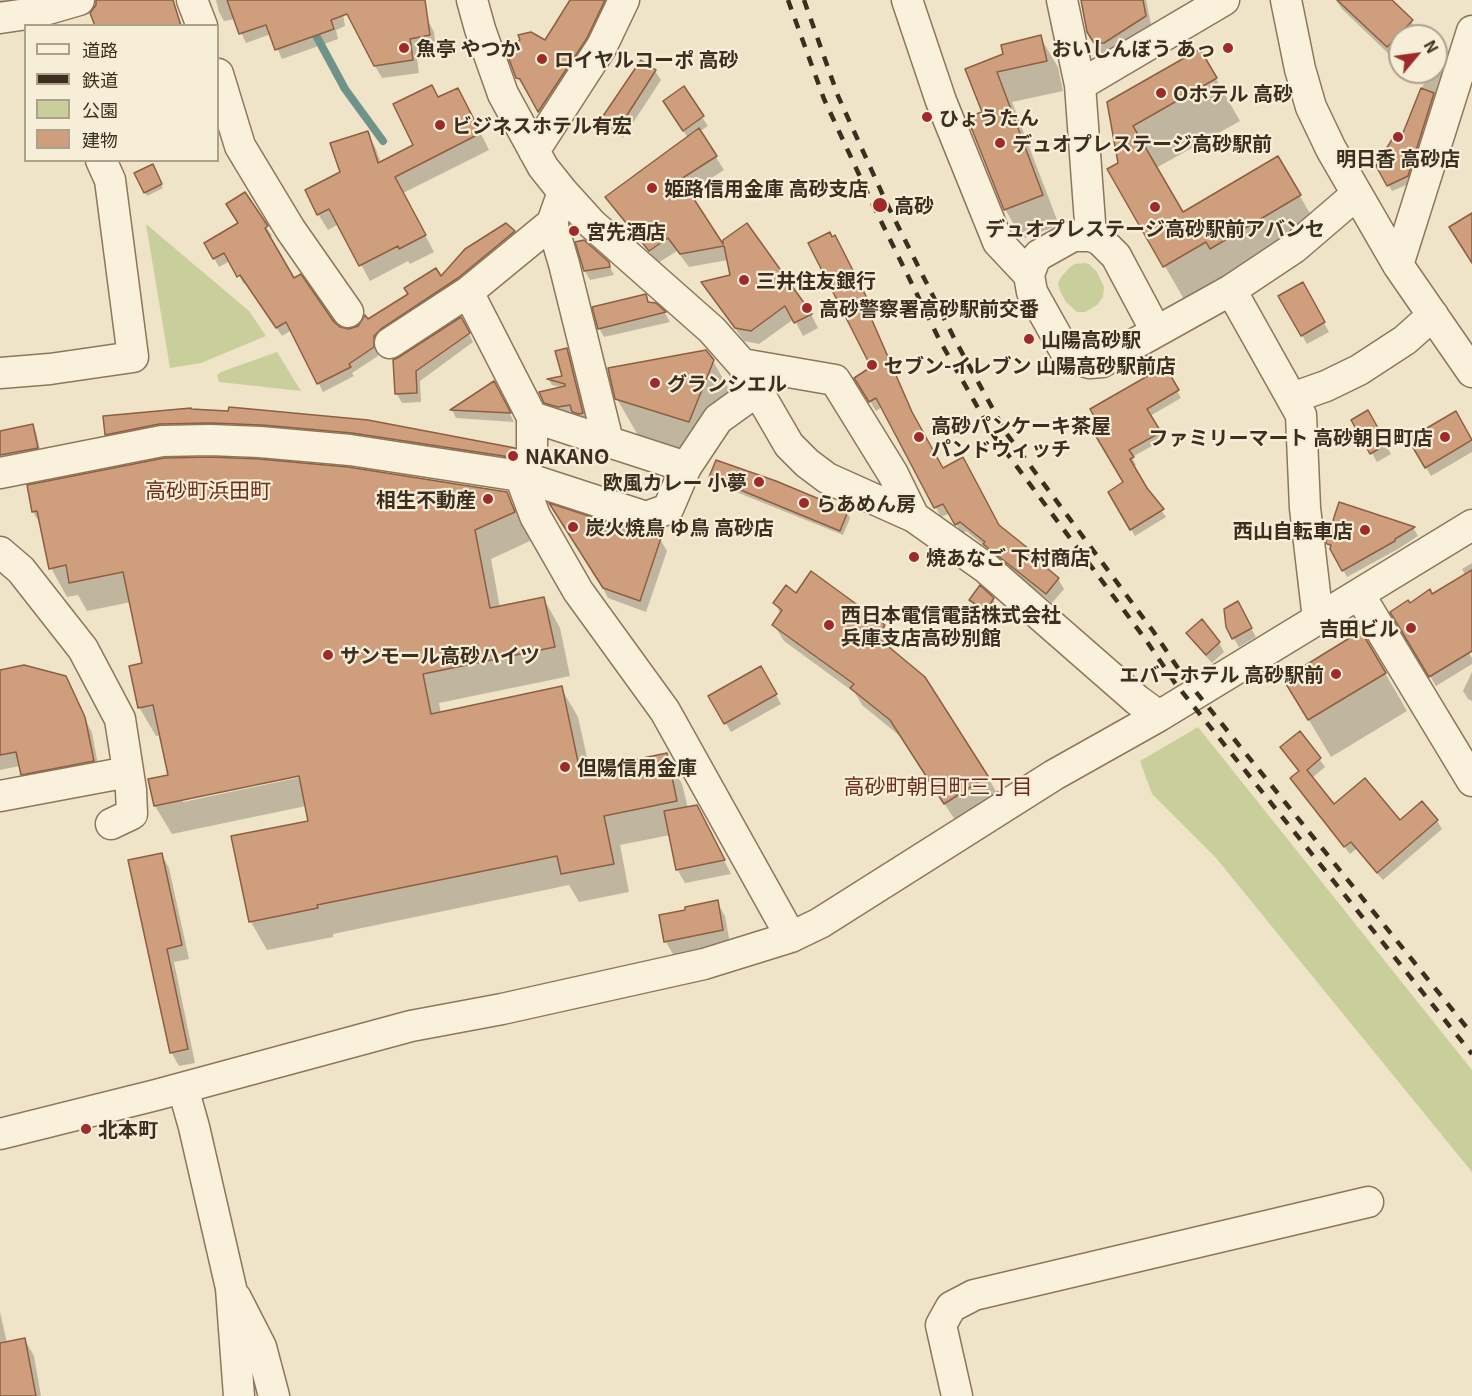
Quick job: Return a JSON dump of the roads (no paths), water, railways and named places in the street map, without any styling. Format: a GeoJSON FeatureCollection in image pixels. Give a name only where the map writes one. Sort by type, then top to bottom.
{"type":"FeatureCollection","features":[{"type":"Feature","properties":{"kind":"street"},"geometry":{"type":"LineString","coordinates":[[0,18],[37,19],[79,0]]}},
{"type":"Feature","properties":{"kind":"street"},"geometry":{"type":"LineString","coordinates":[[192,0],[201,24]]}},
{"type":"Feature","properties":{"kind":"street"},"geometry":{"type":"LineString","coordinates":[[472,0],[492,67],[543,167],[592,224],[712,330],[742,364],[789,445],[827,478],[914,517],[986,568],[1158,716]]}},
{"type":"Feature","properties":{"kind":"street"},"geometry":{"type":"LineString","coordinates":[[534,151],[602,46],[624,0]]}},
{"type":"Feature","properties":{"kind":"street"},"geometry":{"type":"LineString","coordinates":[[907,0],[941,101],[998,242],[1029,275]]}},
{"type":"Feature","properties":{"kind":"street"},"geometry":{"type":"LineString","coordinates":[[1062,0],[1080,85],[1091,236]]}},
{"type":"Feature","properties":{"kind":"street"},"geometry":{"type":"LineString","coordinates":[[1080,85],[1224,0]]}},
{"type":"Feature","properties":{"kind":"street"},"geometry":{"type":"LineString","coordinates":[[1286,0],[1300,69],[1311,107],[1331,149],[1398,266],[1472,372]]}},
{"type":"Feature","properties":{"kind":"street"},"geometry":{"type":"LineString","coordinates":[[1398,266],[1472,32]]}},
{"type":"Feature","properties":{"kind":"street"},"geometry":{"type":"LineString","coordinates":[[219,77],[240,146],[290,230],[348,312]]}},
{"type":"Feature","properties":{"kind":"street"},"geometry":{"type":"LineString","coordinates":[[0,373],[50,369],[134,357],[110,180],[102,162]]}},
{"type":"Feature","properties":{"kind":"street"},"geometry":{"type":"LineString","coordinates":[[390,344],[468,292],[552,223],[563,192]]}},
{"type":"Feature","properties":{"kind":"street"},"geometry":{"type":"LineString","coordinates":[[1156,331],[1116,256],[1109,248],[1091,236],[1073,236],[1039,255],[1034,261],[1029,275],[1032,292],[1065,351],[1072,357],[1090,363],[1102,362],[1231,290],[1294,248],[1357,194]]}},
{"type":"Feature","properties":{"kind":"street"},"geometry":{"type":"LineString","coordinates":[[552,223],[608,441]]}},
{"type":"Feature","properties":{"kind":"street"},"geometry":{"type":"LineString","coordinates":[[1231,290],[1301,415],[1305,508],[1318,619]]}},
{"type":"Feature","properties":{"kind":"street"},"geometry":{"type":"LineString","coordinates":[[468,292],[532,417],[532,452],[520,476],[535,516],[578,591],[665,711],[791,937]]}},
{"type":"Feature","properties":{"kind":"street"},"geometry":{"type":"LineString","coordinates":[[1292,398],[1326,386],[1359,370],[1405,340],[1433,315]]}},
{"type":"Feature","properties":{"kind":"street"},"geometry":{"type":"LineString","coordinates":[[742,364],[835,381],[893,474],[914,517]]}},
{"type":"Feature","properties":{"kind":"street"},"geometry":{"type":"LineString","coordinates":[[0,473],[162,441],[260,442],[350,450],[520,476],[646,517],[668,509],[686,467],[718,418],[757,391]]}},
{"type":"Feature","properties":{"kind":"street"},"geometry":{"type":"LineString","coordinates":[[532,417],[686,467]]}},
{"type":"Feature","properties":{"kind":"street"},"geometry":{"type":"LineString","coordinates":[[0,1134],[183,1088],[411,1026],[502,1009],[704,964],[791,937],[820,923],[1054,775],[1158,716],[1472,525]]}},
{"type":"Feature","properties":{"kind":"street"},"geometry":{"type":"LineString","coordinates":[[0,552],[21,570],[83,649],[120,719],[129,772],[132,814],[111,824]]}},
{"type":"Feature","properties":{"kind":"street"},"geometry":{"type":"LineString","coordinates":[[1359,594],[1472,781]]}},
{"type":"Feature","properties":{"kind":"street"},"geometry":{"type":"LineString","coordinates":[[0,796],[129,772]]}},
{"type":"Feature","properties":{"kind":"street"},"geometry":{"type":"LineString","coordinates":[[183,1088],[231,1288],[239,1396]]}},
{"type":"Feature","properties":{"kind":"street"},"geometry":{"type":"LineString","coordinates":[[957,1396],[941,1325],[951,1307],[974,1295],[1368,1202]]}},
{"type":"Feature","properties":{"kind":"street"},"geometry":{"type":"LineString","coordinates":[[231,1288],[261,1347],[274,1396]]}},
{"type":"Feature","properties":{"kind":"waterway"},"geometry":{"type":"LineString","coordinates":[[312,28],[345,89],[383,141]]}},
{"type":"Feature","properties":{"kind":"railway"},"geometry":{"type":"LineString","coordinates":[[788,0],[824,99],[875,209],[940,341],[994,436],[1146,640],[1175,683],[1472,1054]]}},
{"type":"Feature","properties":{"kind":"railway"},"geometry":{"type":"LineString","coordinates":[[804,0],[838,96],[886,202],[954,338],[1006,433],[1153,631],[1184,677],[1472,1034]]}},
{"type":"Feature","properties":{"kind":"place","name":"魚亭 やつか"},"geometry":{"type":"Point","coordinates":[404,48]}},
{"type":"Feature","properties":{"kind":"place","name":"おいしんぼう あっ"},"geometry":{"type":"Point","coordinates":[1228,48]}},
{"type":"Feature","properties":{"kind":"place","name":"ロイヤルコーポ 高砂"},"geometry":{"type":"Point","coordinates":[542,59]}},
{"type":"Feature","properties":{"kind":"place","name":"Oホテル 高砂"},"geometry":{"type":"Point","coordinates":[1161,93]}},
{"type":"Feature","properties":{"kind":"place","name":"ひょうたん"},"geometry":{"type":"Point","coordinates":[927,117]}},
{"type":"Feature","properties":{"kind":"place","name":"ビジネスホテル有宏"},"geometry":{"type":"Point","coordinates":[440,125]}},
{"type":"Feature","properties":{"kind":"place","name":"明日香 高砂店"},"geometry":{"type":"Point","coordinates":[1398,137]}},
{"type":"Feature","properties":{"kind":"place","name":"デュオプレステージ高砂駅前"},"geometry":{"type":"Point","coordinates":[1000,143]}},
{"type":"Feature","properties":{"kind":"place","name":"姫路信用金庫 高砂支店"},"geometry":{"type":"Point","coordinates":[652,188]}},
{"type":"Feature","properties":{"kind":"place","name":"高砂"},"geometry":{"type":"Point","coordinates":[880,205]}},
{"type":"Feature","properties":{"kind":"place","name":"デュオプレステージ高砂駅前アバンセ"},"geometry":{"type":"Point","coordinates":[1155,207]}},
{"type":"Feature","properties":{"kind":"place","name":"宮先酒店"},"geometry":{"type":"Point","coordinates":[574,231]}},
{"type":"Feature","properties":{"kind":"place","name":"三井住友銀行"},"geometry":{"type":"Point","coordinates":[744,280]}},
{"type":"Feature","properties":{"kind":"place","name":"高砂警察署高砂駅前交番"},"geometry":{"type":"Point","coordinates":[807,308]}},
{"type":"Feature","properties":{"kind":"place","name":"山陽高砂駅"},"geometry":{"type":"Point","coordinates":[1029,339]}},
{"type":"Feature","properties":{"kind":"place","name":"セブン-イレブン 山陽高砂駅前店"},"geometry":{"type":"Point","coordinates":[872,365]}},
{"type":"Feature","properties":{"kind":"place","name":"グランシエル"},"geometry":{"type":"Point","coordinates":[655,383]}},
{"type":"Feature","properties":{"kind":"place","name":"高砂パンケーキ茶屋 パンドウィッチ"},"geometry":{"type":"Point","coordinates":[919,437]}},
{"type":"Feature","properties":{"kind":"place","name":"ファミリーマート 高砂朝日町店"},"geometry":{"type":"Point","coordinates":[1445,437]}},
{"type":"Feature","properties":{"kind":"place","name":"NAKANO"},"geometry":{"type":"Point","coordinates":[513,456]}},
{"type":"Feature","properties":{"kind":"place","name":"欧風カレー 小夢"},"geometry":{"type":"Point","coordinates":[759,482]}},
{"type":"Feature","properties":{"kind":"place","name":"相生不動産"},"geometry":{"type":"Point","coordinates":[488,499]}},
{"type":"Feature","properties":{"kind":"place","name":"らあめん房"},"geometry":{"type":"Point","coordinates":[804,503]}},
{"type":"Feature","properties":{"kind":"place","name":"炭火焼鳥 ゆ鳥 高砂店"},"geometry":{"type":"Point","coordinates":[573,527]}},
{"type":"Feature","properties":{"kind":"place","name":"西山自転車店"},"geometry":{"type":"Point","coordinates":[1365,530]}},
{"type":"Feature","properties":{"kind":"place","name":"焼あなご 下村商店"},"geometry":{"type":"Point","coordinates":[914,557]}},
{"type":"Feature","properties":{"kind":"place","name":"西日本電信電話株式会社 兵庫支店高砂別館"},"geometry":{"type":"Point","coordinates":[829,625]}},
{"type":"Feature","properties":{"kind":"place","name":"吉田ビル"},"geometry":{"type":"Point","coordinates":[1411,628]}},
{"type":"Feature","properties":{"kind":"place","name":"サンモール高砂ハイツ"},"geometry":{"type":"Point","coordinates":[328,655]}},
{"type":"Feature","properties":{"kind":"place","name":"エバーホテル 高砂駅前"},"geometry":{"type":"Point","coordinates":[1336,674]}},
{"type":"Feature","properties":{"kind":"place","name":"但陽信用金庫"},"geometry":{"type":"Point","coordinates":[565,767]}},
{"type":"Feature","properties":{"kind":"place","name":"北本町"},"geometry":{"type":"Point","coordinates":[86,1129]}},
{"type":"Feature","properties":{"kind":"district","name":"高砂町浜田町"},"geometry":{"type":"Point","coordinates":[208,490]}},
{"type":"Feature","properties":{"kind":"district","name":"高砂町朝日町三丁目"},"geometry":{"type":"Point","coordinates":[938,786]}}]}
